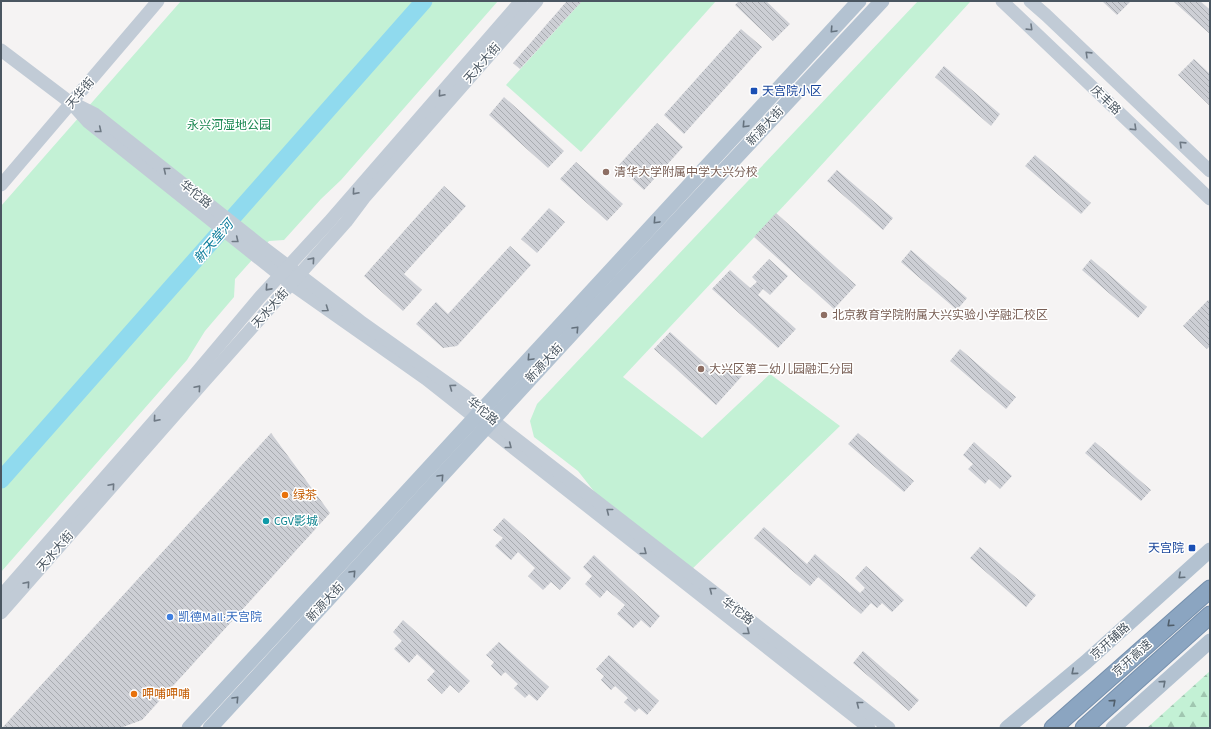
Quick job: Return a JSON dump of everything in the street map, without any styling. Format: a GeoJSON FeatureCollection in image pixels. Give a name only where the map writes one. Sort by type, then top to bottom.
{"type":"FeatureCollection","features":[{"type":"Feature","properties":{"kind":"highway","name":"京开高速"},"geometry":{"type":"LineString","coordinates":[[1053,728],[1210,589]]}},
{"type":"Feature","properties":{"kind":"highway","name":"京开高速"},"geometry":{"type":"LineString","coordinates":[[1084,728],[1210,615]]}},
{"type":"Feature","properties":{"kind":"main road","name":"天华街"},"geometry":{"type":"LineString","coordinates":[[1,185],[158,1]]}},
{"type":"Feature","properties":{"kind":"main road","name":"天水大街"},"geometry":{"type":"LineString","coordinates":[[1,596],[196,373],[222,341],[329,222],[522,1]]}},
{"type":"Feature","properties":{"kind":"main road","name":"天水大街"},"geometry":{"type":"LineString","coordinates":[[1,613],[196,389],[346,222],[364,198],[537,1]]}},
{"type":"Feature","properties":{"kind":"main road","name":"新源大街"},"geometry":{"type":"LineString","coordinates":[[210,728],[484,419],[859,1]]}},
{"type":"Feature","properties":{"kind":"main road","name":"新源大街"},"geometry":{"type":"LineString","coordinates":[[189,728],[882,1]]}},
{"type":"Feature","properties":{"kind":"main road","name":"庆丰路"},"geometry":{"type":"LineString","coordinates":[[1002,1],[1210,199]]}},
{"type":"Feature","properties":{"kind":"main road","name":"庆丰路"},"geometry":{"type":"LineString","coordinates":[[1030,1],[1210,171]]}},
{"type":"Feature","properties":{"kind":"main road","name":"华佗路"},"geometry":{"type":"LineString","coordinates":[[1,50],[71,103],[95,114],[203,207],[284,271],[360,321],[464,395],[484,419],[869,728]]}},
{"type":"Feature","properties":{"kind":"main road","name":"华佗路"},"geometry":{"type":"LineString","coordinates":[[484,419],[889,728]]}},
{"type":"Feature","properties":{"kind":"main road","name":"京开辅路"},"geometry":{"type":"LineString","coordinates":[[1007,728],[1086,662],[1210,550]]}},
{"type":"Feature","properties":{"kind":"main road"},"geometry":{"type":"LineString","coordinates":[[1113,728],[1210,640]]}},
{"type":"Feature","properties":{"kind":"green space","name":"永兴河湿地公园"},"geometry":{"type":"Polygon","coordinates":[[[181,1],[498,1],[341,180],[321,199],[284,240],[269,241],[235,279],[234,297],[205,331],[187,360],[1,572],[1,206],[181,1]]]}},
{"type":"Feature","properties":{"kind":"green space"},"geometry":{"type":"Polygon","coordinates":[[[582,1],[716,1],[581,152],[506,85],[582,1]]]}},
{"type":"Feature","properties":{"kind":"green space"},"geometry":{"type":"Polygon","coordinates":[[[918,1],[970,2],[806,182],[623,377],[702,438],[770,374],[840,426],[690,571],[608,509],[578,471],[534,437],[530,421],[537,404],[918,1]]]}},
{"type":"Feature","properties":{"kind":"green space"},"geometry":{"type":"Polygon","coordinates":[[[1210,671],[1210,728],[1147,728],[1210,671]]]}},
{"type":"Feature","properties":{"kind":"building"},"geometry":{"type":"Polygon","coordinates":[[[567,1],[582,1],[520,69],[513,63],[567,1]]]}},
{"type":"Feature","properties":{"kind":"building"},"geometry":{"type":"Polygon","coordinates":[[[739,1],[766,1],[790,24],[773,41],[735,5],[739,1]]]}},
{"type":"Feature","properties":{"kind":"building"},"geometry":{"type":"Polygon","coordinates":[[[1102,1],[1131,1],[1117,15],[1102,1]]]}},
{"type":"Feature","properties":{"kind":"building"},"geometry":{"type":"Polygon","coordinates":[[[1173,1],[1200,1],[1210,10],[1210,34],[1173,1]]]}},
{"type":"Feature","properties":{"kind":"building"},"geometry":{"type":"Polygon","coordinates":[[[741,29],[762,47],[684,134],[664,115],[741,29]]]}},
{"type":"Feature","properties":{"kind":"building"},"geometry":{"type":"Polygon","coordinates":[[[1194,59],[1210,74],[1210,106],[1178,75],[1194,59]]]}},
{"type":"Feature","properties":{"kind":"building"},"geometry":{"type":"Polygon","coordinates":[[[944,66],[1000,114],[991,126],[935,77],[944,66]]]}},
{"type":"Feature","properties":{"kind":"building"},"geometry":{"type":"Polygon","coordinates":[[[504,97],[564,151],[548,168],[489,115],[504,97]]]}},
{"type":"Feature","properties":{"kind":"building"},"geometry":{"type":"Polygon","coordinates":[[[657,123],[683,147],[644,190],[618,166],[657,123]]]}},
{"type":"Feature","properties":{"kind":"building"},"geometry":{"type":"Polygon","coordinates":[[[1035,155],[1091,203],[1081,214],[1025,166],[1035,155]]]}},
{"type":"Feature","properties":{"kind":"building"},"geometry":{"type":"Polygon","coordinates":[[[576,162],[623,204],[607,221],[560,179],[576,162]]]}},
{"type":"Feature","properties":{"kind":"building"},"geometry":{"type":"Polygon","coordinates":[[[837,170],[893,218],[883,230],[827,181],[837,170]]]}},
{"type":"Feature","properties":{"kind":"building"},"geometry":{"type":"Polygon","coordinates":[[[444,186],[466,206],[404,274],[422,290],[403,311],[364,276],[444,186]]]}},
{"type":"Feature","properties":{"kind":"building"},"geometry":{"type":"Polygon","coordinates":[[[549,208],[565,222],[537,253],[521,239],[549,208]]]}},
{"type":"Feature","properties":{"kind":"building"},"geometry":{"type":"Polygon","coordinates":[[[776,213],[856,285],[834,309],[754,237],[776,213]]]}},
{"type":"Feature","properties":{"kind":"building"},"geometry":{"type":"Polygon","coordinates":[[[510,246],[531,265],[457,346],[443,348],[416,324],[436,302],[448,314],[510,246]]]}},
{"type":"Feature","properties":{"kind":"building"},"geometry":{"type":"Polygon","coordinates":[[[911,250],[967,298],[957,310],[901,262],[911,250]]]}},
{"type":"Feature","properties":{"kind":"building"},"geometry":{"type":"Polygon","coordinates":[[[769,259],[788,276],[770,295],[763,289],[758,295],[796,329],[778,348],[712,289],[730,270],[750,288],[757,282],[752,277],[769,259]]]}},
{"type":"Feature","properties":{"kind":"building"},"geometry":{"type":"Polygon","coordinates":[[[1091,259],[1147,307],[1138,318],[1082,270],[1091,259]]]}},
{"type":"Feature","properties":{"kind":"building"},"geometry":{"type":"Polygon","coordinates":[[[1208,300],[1210,302],[1210,346],[1207,349],[1183,326],[1208,300]]]}},
{"type":"Feature","properties":{"kind":"building"},"geometry":{"type":"Polygon","coordinates":[[[670,332],[719,376],[729,364],[742,376],[716,405],[654,349],[670,332]]]}},
{"type":"Feature","properties":{"kind":"building"},"geometry":{"type":"Polygon","coordinates":[[[960,349],[1016,397],[1006,409],[950,361],[960,349]]]}},
{"type":"Feature","properties":{"kind":"building","name":"凯德Mall·天宫院"},"geometry":{"type":"Polygon","coordinates":[[[271,433],[330,513],[142,720],[120,728],[2,728],[271,433]]]}},
{"type":"Feature","properties":{"kind":"building"},"geometry":{"type":"Polygon","coordinates":[[[858,433],[914,481],[904,492],[848,444],[858,433]]]}},
{"type":"Feature","properties":{"kind":"building"},"geometry":{"type":"Polygon","coordinates":[[[974,442],[1012,476],[1000,489],[989,479],[985,484],[968,469],[973,464],[963,455],[974,442]]]}},
{"type":"Feature","properties":{"kind":"building"},"geometry":{"type":"Polygon","coordinates":[[[1095,442],[1151,490],[1141,501],[1085,453],[1095,442]]]}},
{"type":"Feature","properties":{"kind":"building"},"geometry":{"type":"Polygon","coordinates":[[[504,518],[571,578],[560,590],[551,582],[543,590],[528,576],[535,568],[518,552],[511,560],[495,546],[503,538],[493,530],[504,518]]]}},
{"type":"Feature","properties":{"kind":"building"},"geometry":{"type":"Polygon","coordinates":[[[764,527],[807,564],[815,554],[860,593],[865,588],[855,578],[866,566],[904,600],[892,612],[882,603],[877,608],[871,603],[861,614],[818,577],[810,586],[754,538],[764,527]]]}},
{"type":"Feature","properties":{"kind":"building"},"geometry":{"type":"Polygon","coordinates":[[[980,547],[1036,595],[1026,607],[970,558],[980,547]]]}},
{"type":"Feature","properties":{"kind":"building"},"geometry":{"type":"Polygon","coordinates":[[[594,555],[660,616],[650,628],[641,620],[633,628],[617,614],[625,605],[607,590],[600,598],[585,584],[592,576],[583,567],[594,555]]]}},
{"type":"Feature","properties":{"kind":"building"},"geometry":{"type":"Polygon","coordinates":[[[403,620],[470,681],[459,693],[450,685],[442,694],[427,680],[435,671],[417,654],[409,663],[394,649],[402,641],[393,632],[403,620]]]}},
{"type":"Feature","properties":{"kind":"building"},"geometry":{"type":"Polygon","coordinates":[[[499,642],[549,687],[537,701],[529,694],[525,698],[514,688],[518,684],[505,672],[501,676],[491,666],[494,662],[486,655],[499,642]]]}},
{"type":"Feature","properties":{"kind":"building"},"geometry":{"type":"Polygon","coordinates":[[[863,651],[919,700],[909,711],[853,663],[863,651]]]}},
{"type":"Feature","properties":{"kind":"building"},"geometry":{"type":"Polygon","coordinates":[[[609,655],[659,701],[647,715],[639,708],[635,712],[624,702],[628,698],[615,686],[611,690],[601,680],[604,676],[596,669],[609,655]]]}},
{"type":"Feature","properties":{"kind":"waterway","name":"新天堂河"},"geometry":{"type":"LineString","coordinates":[[1,480],[424,1]]}},
{"type":"Feature","properties":{"kind":"place","name":"天宫院小区"},"geometry":{"type":"Point","coordinates":[754,91]}},
{"type":"Feature","properties":{"kind":"place","name":"清华大学附属中学大兴分校"},"geometry":{"type":"Point","coordinates":[606,172]}},
{"type":"Feature","properties":{"kind":"place","name":"北京教育学院附属大兴实验小学融汇校区"},"geometry":{"type":"Point","coordinates":[824,315]}},
{"type":"Feature","properties":{"kind":"place","name":"大兴区第二幼儿园融汇分园"},"geometry":{"type":"Point","coordinates":[701,369]}},
{"type":"Feature","properties":{"kind":"place","name":"绿茶"},"geometry":{"type":"Point","coordinates":[285,495]}},
{"type":"Feature","properties":{"kind":"place","name":"CGV影城"},"geometry":{"type":"Point","coordinates":[266,521]}},
{"type":"Feature","properties":{"kind":"place","name":"天宫院"},"geometry":{"type":"Point","coordinates":[1192,548]}},
{"type":"Feature","properties":{"kind":"place","name":"凯德Mall·天宫院"},"geometry":{"type":"Point","coordinates":[170,617]}},
{"type":"Feature","properties":{"kind":"place","name":"呷哺呷哺"},"geometry":{"type":"Point","coordinates":[134,694]}}]}
